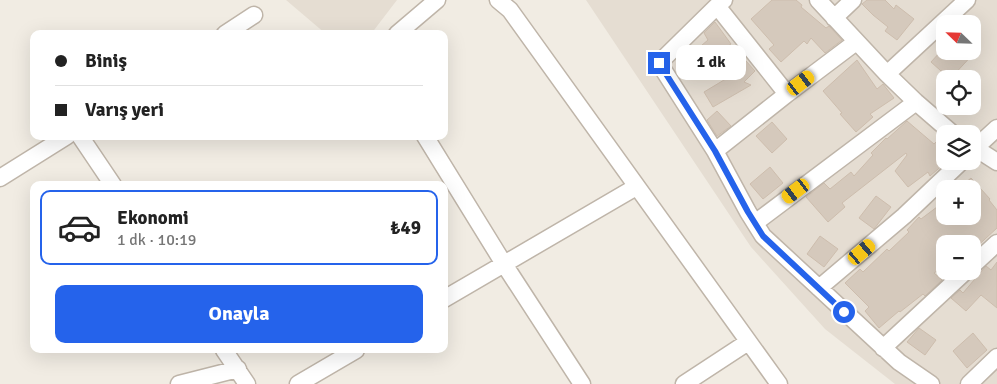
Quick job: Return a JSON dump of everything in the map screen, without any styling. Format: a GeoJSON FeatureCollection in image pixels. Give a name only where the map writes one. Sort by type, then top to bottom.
{"type":"FeatureCollection","features":[{"type":"Feature","properties":{"kind":"street"},"geometry":{"type":"LineString","coordinates":[[402,30],[437,0]]}},
{"type":"Feature","properties":{"kind":"street"},"geometry":{"type":"LineString","coordinates":[[498,0],[510,10],[779,384]]}},
{"type":"Feature","properties":{"kind":"street"},"geometry":{"type":"LineString","coordinates":[[818,0],[887,74],[943,125]]}},
{"type":"Feature","properties":{"kind":"street"},"geometry":{"type":"LineString","coordinates":[[834,18],[853,0]]}},
{"type":"Feature","properties":{"kind":"street"},"geometry":{"type":"LineString","coordinates":[[887,74],[967,0]]}},
{"type":"Feature","properties":{"kind":"street"},"geometry":{"type":"LineString","coordinates":[[787,94],[720,3],[659,63],[715,151],[763,236],[882,348],[931,384]]}},
{"type":"Feature","properties":{"kind":"street"},"geometry":{"type":"LineString","coordinates":[[231,30],[254,15]]}},
{"type":"Feature","properties":{"kind":"street"},"geometry":{"type":"LineString","coordinates":[[715,151],[856,42]]}},
{"type":"Feature","properties":{"kind":"street"},"geometry":{"type":"LineString","coordinates":[[755,223],[837,159],[916,102]]}},
{"type":"Feature","properties":{"kind":"street"},"geometry":{"type":"LineString","coordinates":[[981,141],[997,128]]}},
{"type":"Feature","properties":{"kind":"street"},"geometry":{"type":"LineString","coordinates":[[0,178],[61,140]]}},
{"type":"Feature","properties":{"kind":"street"},"geometry":{"type":"LineString","coordinates":[[83,140],[110,181]]}},
{"type":"Feature","properties":{"kind":"street"},"geometry":{"type":"LineString","coordinates":[[427,140],[504,264],[582,384]]}},
{"type":"Feature","properties":{"kind":"street"},"geometry":{"type":"LineString","coordinates":[[981,153],[997,162]]}},
{"type":"Feature","properties":{"kind":"street"},"geometry":{"type":"LineString","coordinates":[[819,288],[904,216],[953,170]]}},
{"type":"Feature","properties":{"kind":"street"},"geometry":{"type":"LineString","coordinates":[[448,297],[636,187]]}},
{"type":"Feature","properties":{"kind":"street"},"geometry":{"type":"LineString","coordinates":[[981,258],[997,243]]}},
{"type":"Feature","properties":{"kind":"street"},"geometry":{"type":"LineString","coordinates":[[882,348],[956,280]]}},
{"type":"Feature","properties":{"kind":"street"},"geometry":{"type":"LineString","coordinates":[[684,384],[748,342]]}},
{"type":"Feature","properties":{"kind":"street"},"geometry":{"type":"LineString","coordinates":[[226,353],[247,384]]}},
{"type":"Feature","properties":{"kind":"street"},"geometry":{"type":"LineString","coordinates":[[298,384],[351,353]]}},
{"type":"Feature","properties":{"kind":"street"},"geometry":{"type":"LineString","coordinates":[[969,384],[997,357]]}},
{"type":"Feature","properties":{"kind":"street"},"geometry":{"type":"LineString","coordinates":[[179,384],[238,370]]}},
{"type":"Feature","properties":{"kind":"shaded area"},"geometry":{"type":"Polygon","coordinates":[[[286,0],[397,0],[374,30],[321,30],[286,0]]]}},
{"type":"Feature","properties":{"kind":"shaded area"},"geometry":{"type":"Polygon","coordinates":[[[586,0],[997,0],[997,384],[895,384],[825,329],[751,247],[586,0]]]}},
{"type":"Feature","properties":{"kind":"building"},"geometry":{"type":"Polygon","coordinates":[[[772,0],[796,0],[802,5],[801,7],[826,28],[829,26],[842,40],[825,53],[811,38],[807,44],[804,41],[781,62],[769,49],[774,45],[751,19],[772,0]]]}},
{"type":"Feature","properties":{"kind":"building"},"geometry":{"type":"Polygon","coordinates":[[[867,0],[885,0],[894,9],[896,5],[914,19],[897,40],[885,31],[888,27],[862,4],[867,0]]]}},
{"type":"Feature","properties":{"kind":"building"},"geometry":{"type":"Polygon","coordinates":[[[715,22],[731,44],[713,56],[715,59],[701,70],[689,56],[708,40],[704,33],[715,22]]]}},
{"type":"Feature","properties":{"kind":"building"},"geometry":{"type":"Polygon","coordinates":[[[936,56],[936,60],[968,60],[958,70],[940,70],[931,62],[936,56]]]}},
{"type":"Feature","properties":{"kind":"building"},"geometry":{"type":"Polygon","coordinates":[[[857,60],[877,89],[883,84],[894,98],[870,114],[873,117],[856,132],[823,91],[857,60]]]}},
{"type":"Feature","properties":{"kind":"building"},"geometry":{"type":"Polygon","coordinates":[[[746,61],[755,71],[744,82],[751,85],[713,107],[704,92],[729,77],[746,61]]]}},
{"type":"Feature","properties":{"kind":"building"},"geometry":{"type":"Polygon","coordinates":[[[717,111],[731,126],[717,136],[707,120],[717,111]]]}},
{"type":"Feature","properties":{"kind":"building"},"geometry":{"type":"Polygon","coordinates":[[[907,121],[934,144],[936,142],[937,170],[930,176],[928,172],[908,187],[895,171],[907,155],[906,153],[842,203],[845,207],[828,222],[806,197],[824,183],[830,189],[851,172],[854,176],[873,155],[871,153],[907,121]]]}},
{"type":"Feature","properties":{"kind":"building"},"geometry":{"type":"Polygon","coordinates":[[[772,122],[787,139],[772,153],[756,136],[772,122]]]}},
{"type":"Feature","properties":{"kind":"building"},"geometry":{"type":"Polygon","coordinates":[[[770,167],[783,183],[763,199],[750,184],[770,167]]]}},
{"type":"Feature","properties":{"kind":"building"},"geometry":{"type":"Polygon","coordinates":[[[981,189],[997,210],[997,228],[981,243],[981,235],[936,235],[936,272],[934,273],[936,280],[942,280],[925,296],[923,294],[879,328],[865,311],[869,307],[845,283],[860,269],[863,272],[887,249],[889,251],[909,232],[907,230],[919,217],[921,219],[936,208],[936,225],[981,225],[981,189]]]}},
{"type":"Feature","properties":{"kind":"building"},"geometry":{"type":"Polygon","coordinates":[[[876,196],[891,207],[874,229],[859,218],[876,196]]]}},
{"type":"Feature","properties":{"kind":"building"},"geometry":{"type":"Polygon","coordinates":[[[820,236],[838,249],[824,267],[807,254],[820,236]]]}},
{"type":"Feature","properties":{"kind":"building"},"geometry":{"type":"Polygon","coordinates":[[[997,262],[997,308],[981,295],[966,311],[951,298],[960,290],[963,293],[974,280],[981,280],[981,272],[986,266],[991,270],[997,262]]]}},
{"type":"Feature","properties":{"kind":"building"},"geometry":{"type":"Polygon","coordinates":[[[919,328],[936,340],[925,355],[907,342],[919,328]]]}},
{"type":"Feature","properties":{"kind":"building"},"geometry":{"type":"Polygon","coordinates":[[[973,333],[987,350],[967,368],[953,351],[973,333]]]}},
{"type":"Feature","properties":{"kind":"route"},"geometry":{"type":"LineString","coordinates":[[659,63],[715,151],[763,236],[844,312]]}}]}
